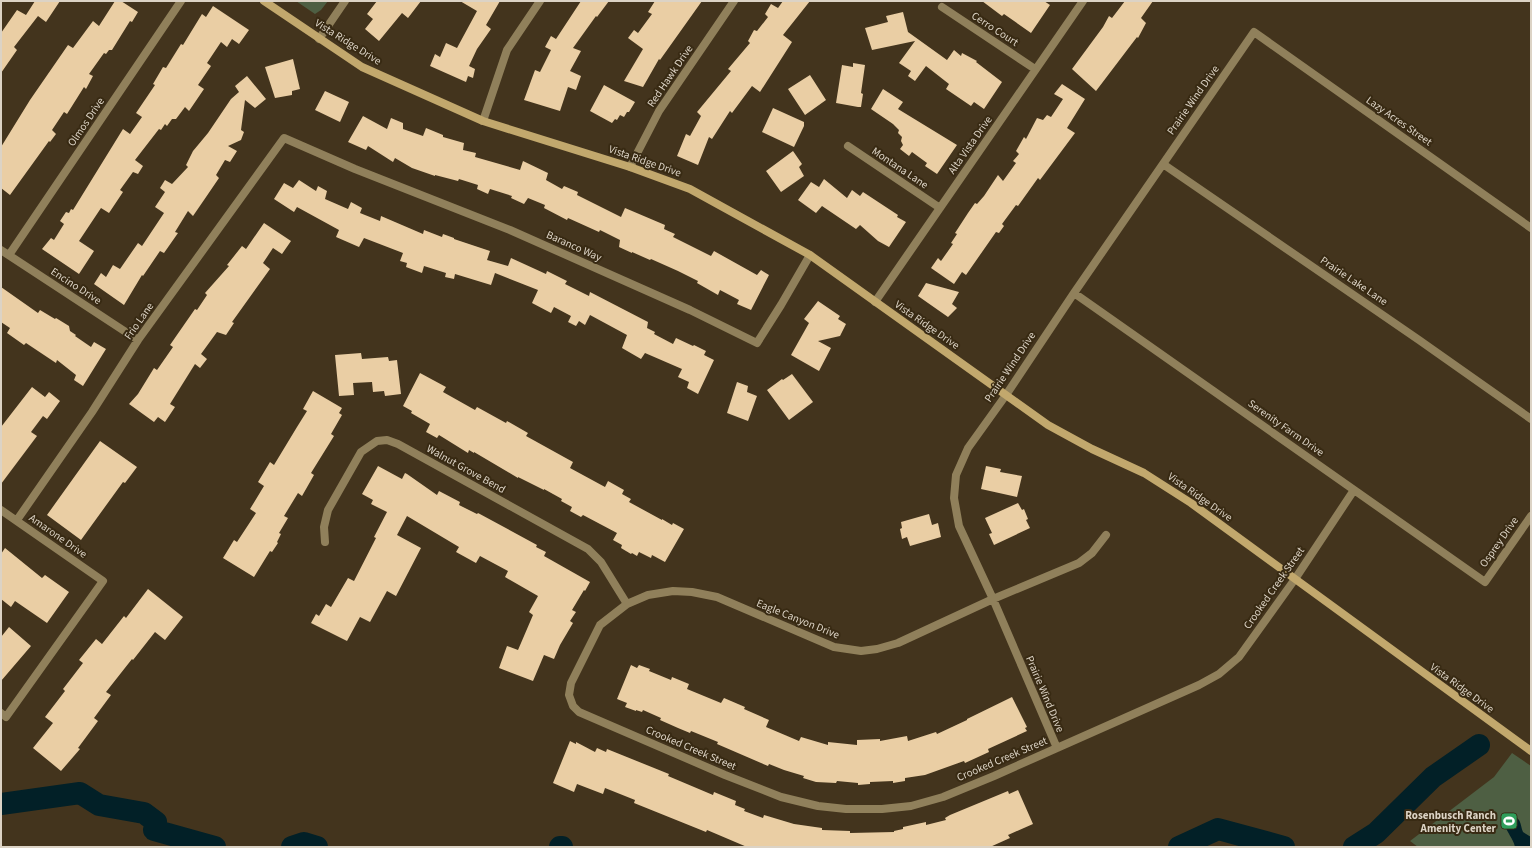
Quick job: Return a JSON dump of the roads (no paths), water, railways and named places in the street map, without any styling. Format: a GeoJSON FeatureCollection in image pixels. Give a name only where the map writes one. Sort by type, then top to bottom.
{"type":"FeatureCollection","features":[{"type":"Feature","properties":{"kind":"street","name":"Olmos Drive"},"geometry":{"type":"LineString","coordinates":[[9,255],[181,1]]}},
{"type":"Feature","properties":{"kind":"street","name":"Vista Ridge Drive"},"geometry":{"type":"LineString","coordinates":[[264,1],[362,67],[483,121],[630,167],[690,189],[810,255],[1048,425],[1092,449],[1144,473],[1191,503],[1531,751]]}},
{"type":"Feature","properties":{"kind":"street"},"geometry":{"type":"LineString","coordinates":[[319,39],[345,1]]}},
{"type":"Feature","properties":{"kind":"street"},"geometry":{"type":"LineString","coordinates":[[483,121],[507,50],[540,1]]}},
{"type":"Feature","properties":{"kind":"street","name":"Red Hawk Drive"},"geometry":{"type":"LineString","coordinates":[[630,167],[659,112],[734,1]]}},
{"type":"Feature","properties":{"kind":"street","name":"Alta Vista Drive"},"geometry":{"type":"LineString","coordinates":[[875,302],[1083,1]]}},
{"type":"Feature","properties":{"kind":"street","name":"Cerro Court"},"geometry":{"type":"LineString","coordinates":[[942,7],[1035,69]]}},
{"type":"Feature","properties":{"kind":"street","name":"Prairie Wind Drive"},"geometry":{"type":"LineString","coordinates":[[1057,748],[993,599],[959,526],[954,498],[956,475],[968,448],[1006,395],[1074,293],[1254,32]]}},
{"type":"Feature","properties":{"kind":"street","name":"Lazy Acres Street"},"geometry":{"type":"LineString","coordinates":[[1254,32],[1531,228]]}},
{"type":"Feature","properties":{"kind":"street","name":"Baranco Way"},"geometry":{"type":"LineString","coordinates":[[284,138],[355,169],[510,230],[690,310],[757,343],[810,255]]}},
{"type":"Feature","properties":{"kind":"street","name":"Frio Lane"},"geometry":{"type":"LineString","coordinates":[[16,520],[92,412],[138,340],[284,138]]}},
{"type":"Feature","properties":{"kind":"street","name":"Montana Lane"},"geometry":{"type":"LineString","coordinates":[[848,146],[940,208]]}},
{"type":"Feature","properties":{"kind":"street","name":"Prairie Lake Lane"},"geometry":{"type":"LineString","coordinates":[[1163,164],[1531,419]]}},
{"type":"Feature","properties":{"kind":"street","name":"Encino Drive"},"geometry":{"type":"LineString","coordinates":[[1,250],[138,340]]}},
{"type":"Feature","properties":{"kind":"street","name":"Serenity Farm Drive"},"geometry":{"type":"LineString","coordinates":[[1074,293],[1485,582]]}},
{"type":"Feature","properties":{"kind":"street","name":"Walnut Grove Bend"},"geometry":{"type":"LineString","coordinates":[[325,542],[324,527],[328,510],[361,452],[377,441],[387,440],[398,444],[557,530],[588,549],[601,562],[627,604]]}},
{"type":"Feature","properties":{"kind":"street","name":"Crooked Creek Street"},"geometry":{"type":"LineString","coordinates":[[573,706],[579,712],[589,717],[725,775],[781,797],[818,806],[846,809],[882,809],[911,806],[937,798],[994,776],[1199,685],[1219,674],[1238,657],[1295,579],[1354,490]]}},
{"type":"Feature","properties":{"kind":"street","name":"Amarone Drive"},"geometry":{"type":"LineString","coordinates":[[1,510],[103,581],[3,715]]}},
{"type":"Feature","properties":{"kind":"street","name":"Osprey Drive"},"geometry":{"type":"LineString","coordinates":[[1485,582],[1531,516]]}},
{"type":"Feature","properties":{"kind":"street","name":"Eagle Canyon Drive"},"geometry":{"type":"LineString","coordinates":[[573,706],[569,695],[571,683],[600,625],[627,604],[648,596],[673,591],[692,592],[717,597],[834,647],[861,651],[877,649],[898,643],[993,599],[1079,563],[1092,553],[1106,535]]}},
{"type":"Feature","properties":{"kind":"water"},"geometry":{"type":"Polygon","coordinates":[[[1514,816],[1520,821],[1523,832],[1531,837],[1531,847],[1515,847],[1505,825],[1509,817],[1514,816]]]}},
{"type":"Feature","properties":{"kind":"waterway"},"geometry":{"type":"LineString","coordinates":[[1354,847],[1376,833],[1433,777],[1479,745]]}},
{"type":"Feature","properties":{"kind":"waterway"},"geometry":{"type":"LineString","coordinates":[[1,804],[80,793],[99,805],[144,813],[156,822],[154,830],[215,847]]}},
{"type":"Feature","properties":{"kind":"waterway"},"geometry":{"type":"LineString","coordinates":[[1179,847],[1218,829],[1284,847]]}},
{"type":"Feature","properties":{"kind":"waterway"},"geometry":{"type":"LineString","coordinates":[[292,847],[304,843],[317,847]]}},
{"type":"Feature","properties":{"kind":"place","name":"Rosenbusch Ranch Amenity Center"},"geometry":{"type":"Point","coordinates":[1509,821]}}]}
